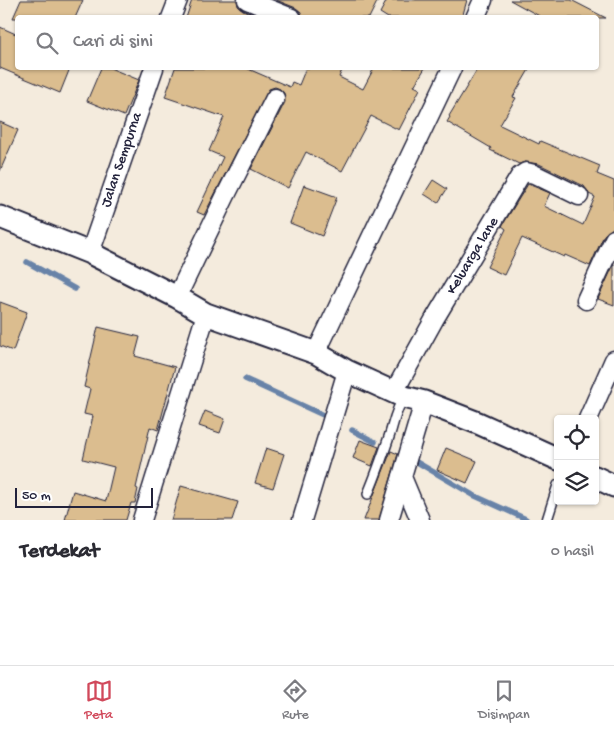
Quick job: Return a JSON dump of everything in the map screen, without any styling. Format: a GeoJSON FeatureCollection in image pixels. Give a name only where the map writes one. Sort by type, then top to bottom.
{"type":"FeatureCollection","features":[{"type":"Feature","properties":{"kind":"street"},"geometry":{"type":"LineString","coordinates":[[173,15],[178,0]]}},
{"type":"Feature","properties":{"kind":"street"},"geometry":{"type":"LineString","coordinates":[[247,0],[284,15]]}},
{"type":"Feature","properties":{"kind":"street"},"geometry":{"type":"LineString","coordinates":[[476,15],[483,0]]}},
{"type":"Feature","properties":{"kind":"street","name":"Jalan Sempurna"},"geometry":{"type":"LineString","coordinates":[[90,253],[153,70]]}},
{"type":"Feature","properties":{"kind":"street"},"geometry":{"type":"LineString","coordinates":[[316,353],[451,70]]}},
{"type":"Feature","properties":{"kind":"street"},"geometry":{"type":"LineString","coordinates":[[177,297],[275,98]]}},
{"type":"Feature","properties":{"kind":"street","name":"Keluarga lane"},"geometry":{"type":"LineString","coordinates":[[407,397],[431,326],[520,176],[526,172],[534,174],[579,196]]}},
{"type":"Feature","properties":{"kind":"street"},"geometry":{"type":"LineString","coordinates":[[0,217],[90,253],[177,297],[206,314],[316,353],[347,371],[407,397],[478,423],[554,457]]}},
{"type":"Feature","properties":{"kind":"street"},"geometry":{"type":"LineString","coordinates":[[586,300],[614,239]]}},
{"type":"Feature","properties":{"kind":"street"},"geometry":{"type":"LineString","coordinates":[[142,520],[206,314]]}},
{"type":"Feature","properties":{"kind":"street"},"geometry":{"type":"LineString","coordinates":[[590,415],[614,360]]}},
{"type":"Feature","properties":{"kind":"street"},"geometry":{"type":"LineString","coordinates":[[302,520],[347,371]]}},
{"type":"Feature","properties":{"kind":"street"},"geometry":{"type":"LineString","coordinates":[[389,520],[402,478],[407,397]]}},
{"type":"Feature","properties":{"kind":"street"},"geometry":{"type":"LineString","coordinates":[[402,478],[420,520]]}},
{"type":"Feature","properties":{"kind":"street"},"geometry":{"type":"LineString","coordinates":[[599,479],[614,486]]}},
{"type":"Feature","properties":{"kind":"lane"},"geometry":{"type":"LineString","coordinates":[[368,494],[379,468],[397,407],[407,397]]}},
{"type":"Feature","properties":{"kind":"lane"},"geometry":{"type":"LineString","coordinates":[[547,520],[554,498]]}},
{"type":"Feature","properties":{"kind":"building"},"geometry":{"type":"Polygon","coordinates":[[[21,0],[83,0],[76,15],[15,15],[15,18],[13,18],[21,0]]]}},
{"type":"Feature","properties":{"kind":"building"},"geometry":{"type":"Polygon","coordinates":[[[192,0],[237,0],[238,6],[255,15],[187,15],[192,0]]]}},
{"type":"Feature","properties":{"kind":"building"},"geometry":{"type":"Polygon","coordinates":[[[276,0],[378,0],[370,15],[302,15],[296,8],[276,0]]]}},
{"type":"Feature","properties":{"kind":"building"},"geometry":{"type":"Polygon","coordinates":[[[387,0],[467,0],[463,15],[383,15],[380,13],[387,0]]]}},
{"type":"Feature","properties":{"kind":"building"},"geometry":{"type":"Polygon","coordinates":[[[510,0],[571,0],[606,18],[599,18],[599,15],[538,15],[510,0]]]}},
{"type":"Feature","properties":{"kind":"building"},"geometry":{"type":"Polygon","coordinates":[[[0,27],[15,34],[15,70],[69,70],[60,93],[0,68],[0,27]]]}},
{"type":"Feature","properties":{"kind":"building"},"geometry":{"type":"Polygon","coordinates":[[[100,70],[115,70],[139,80],[124,116],[87,101],[100,70]]]}},
{"type":"Feature","properties":{"kind":"building"},"geometry":{"type":"Polygon","coordinates":[[[174,70],[251,70],[290,87],[292,82],[299,85],[305,70],[342,70],[339,77],[363,89],[373,70],[424,70],[414,86],[420,89],[399,130],[371,116],[342,171],[306,152],[288,188],[251,169],[285,102],[284,93],[280,89],[275,87],[269,89],[204,215],[197,212],[223,157],[209,151],[224,117],[165,97],[174,70]]]}},
{"type":"Feature","properties":{"kind":"building"},"geometry":{"type":"Polygon","coordinates":[[[477,70],[529,70],[513,97],[516,98],[500,125],[539,144],[540,141],[600,166],[597,174],[614,181],[614,227],[604,235],[590,266],[565,255],[564,257],[522,238],[504,275],[487,267],[506,229],[502,226],[528,184],[550,193],[544,206],[583,225],[595,197],[589,194],[584,186],[539,164],[525,162],[519,164],[490,150],[491,148],[447,122],[477,70]]]}},
{"type":"Feature","properties":{"kind":"building"},"geometry":{"type":"Polygon","coordinates":[[[0,122],[18,130],[0,171],[0,122]]]}},
{"type":"Feature","properties":{"kind":"building"},"geometry":{"type":"Polygon","coordinates":[[[433,180],[447,189],[438,203],[424,194],[433,180]]]}},
{"type":"Feature","properties":{"kind":"building"},"geometry":{"type":"Polygon","coordinates":[[[304,185],[337,197],[322,236],[290,223],[304,185]]]}},
{"type":"Feature","properties":{"kind":"building"},"geometry":{"type":"Polygon","coordinates":[[[614,264],[614,305],[598,299],[614,264]]]}},
{"type":"Feature","properties":{"kind":"building"},"geometry":{"type":"Polygon","coordinates":[[[0,302],[27,312],[13,351],[0,346],[0,302]]]}},
{"type":"Feature","properties":{"kind":"building"},"geometry":{"type":"Polygon","coordinates":[[[98,327],[140,337],[135,356],[175,367],[158,430],[150,427],[136,488],[138,489],[135,503],[131,503],[126,520],[65,520],[73,491],[106,501],[114,467],[83,459],[93,416],[84,414],[90,389],[84,387],[98,327]]]}},
{"type":"Feature","properties":{"kind":"building"},"geometry":{"type":"Polygon","coordinates":[[[205,411],[225,419],[220,433],[199,426],[205,411]]]}},
{"type":"Feature","properties":{"kind":"building"},"geometry":{"type":"Polygon","coordinates":[[[360,440],[379,447],[372,466],[353,458],[360,440]]]}},
{"type":"Feature","properties":{"kind":"building"},"geometry":{"type":"Polygon","coordinates":[[[266,448],[284,454],[273,488],[255,483],[266,448]]]}},
{"type":"Feature","properties":{"kind":"building"},"geometry":{"type":"Polygon","coordinates":[[[446,448],[477,461],[467,483],[437,470],[446,448]]]}},
{"type":"Feature","properties":{"kind":"building"},"geometry":{"type":"Polygon","coordinates":[[[391,451],[398,454],[379,520],[364,520],[391,451]]]}},
{"type":"Feature","properties":{"kind":"building"},"geometry":{"type":"Polygon","coordinates":[[[181,486],[238,502],[232,520],[171,520],[181,486]]]}},
{"type":"Feature","properties":{"kind":"waterway"},"geometry":{"type":"LineString","coordinates":[[27,262],[75,289]]}},
{"type":"Feature","properties":{"kind":"waterway"},"geometry":{"type":"LineString","coordinates":[[245,379],[323,415]]}},
{"type":"Feature","properties":{"kind":"waterway"},"geometry":{"type":"LineString","coordinates":[[352,430],[375,442]]}},
{"type":"Feature","properties":{"kind":"waterway"},"geometry":{"type":"LineString","coordinates":[[415,461],[473,495],[526,519]]}}]}
